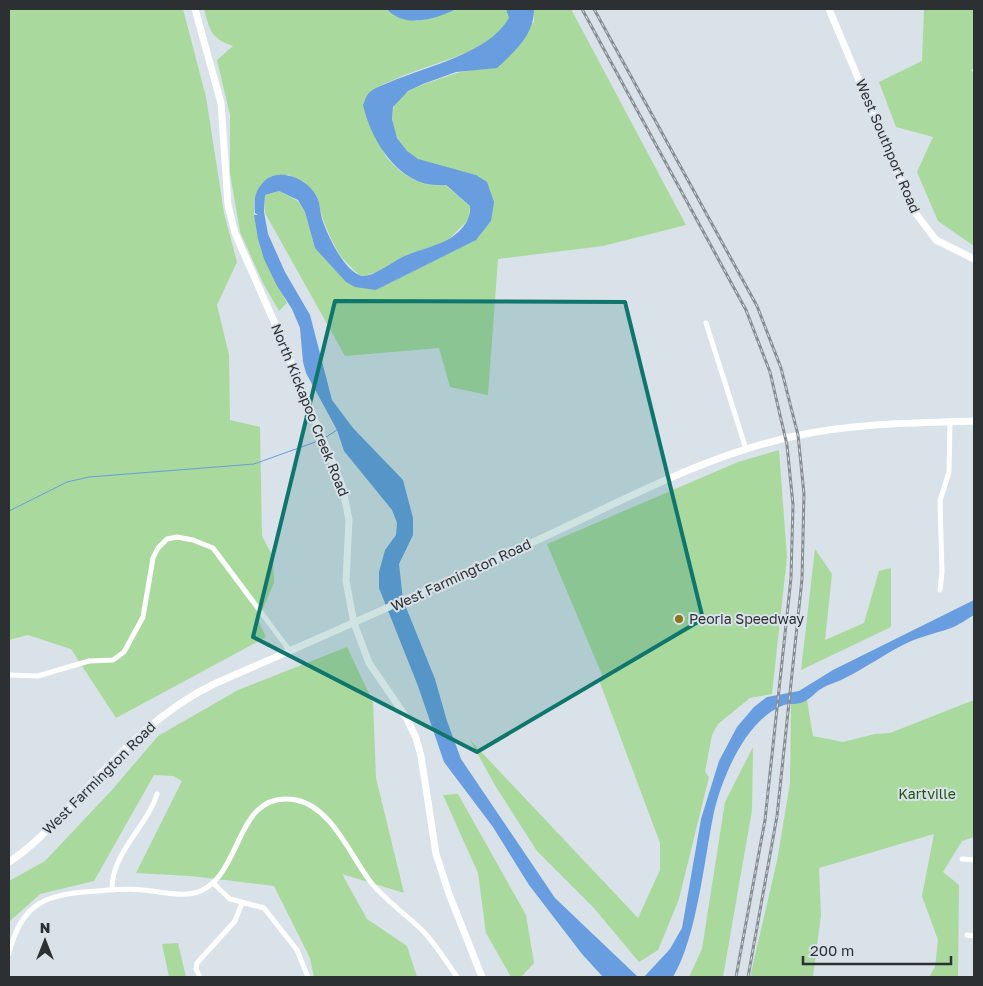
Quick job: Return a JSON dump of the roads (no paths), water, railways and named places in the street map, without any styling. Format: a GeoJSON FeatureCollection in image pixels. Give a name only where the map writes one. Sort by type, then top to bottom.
{"type":"FeatureCollection","features":[{"type":"Feature","properties":{"kind":"main road","name":"North Kickapoo Creek Road"},"geometry":{"type":"LineString","coordinates":[[195,9],[221,102],[228,204],[234,233],[275,324],[342,485],[348,508],[346,581],[354,623],[366,657],[406,717],[416,738],[421,756],[432,834],[440,868],[482,977]]}},
{"type":"Feature","properties":{"kind":"main road","name":"West Southport Road"},"geometry":{"type":"LineString","coordinates":[[829,9],[914,211],[936,240],[974,259]]}},
{"type":"Feature","properties":{"kind":"main road","name":"West Farmington Road"},"geometry":{"type":"LineString","coordinates":[[9,862],[45,833],[135,738],[162,716],[205,688],[442,585],[623,500],[746,449],[798,435],[840,428],[974,421]]}},
{"type":"Feature","properties":{"kind":"street"},"geometry":{"type":"LineString","coordinates":[[706,323],[746,449]]}},
{"type":"Feature","properties":{"kind":"street"},"geometry":{"type":"LineString","coordinates":[[940,590],[942,572],[940,501],[949,472],[950,422]]}},
{"type":"Feature","properties":{"kind":"street"},"geometry":{"type":"LineString","coordinates":[[9,674],[38,676],[89,661],[113,660],[124,652],[143,617],[153,558],[158,548],[166,539],[177,537],[193,540],[213,548],[290,651]]}},
{"type":"Feature","properties":{"kind":"street"},"geometry":{"type":"LineString","coordinates":[[112,890],[114,870],[143,819],[153,808],[158,794]]}},
{"type":"Feature","properties":{"kind":"street"},"geometry":{"type":"LineString","coordinates":[[9,954],[20,922],[38,904],[60,894],[140,889],[193,893],[213,883],[225,869],[247,825],[257,811],[264,805],[282,800],[305,802],[319,812],[349,847],[373,884],[429,938],[457,977]]}},
{"type":"Feature","properties":{"kind":"street"},"geometry":{"type":"LineString","coordinates":[[962,859],[974,860]]}},
{"type":"Feature","properties":{"kind":"street"},"geometry":{"type":"LineString","coordinates":[[213,883],[227,897],[242,903],[259,905],[268,912],[296,950],[308,977]]}},
{"type":"Feature","properties":{"kind":"street"},"geometry":{"type":"LineString","coordinates":[[200,977],[196,969],[197,963],[235,921],[242,903]]}},
{"type":"Feature","properties":{"kind":"street"},"geometry":{"type":"LineString","coordinates":[[967,935],[974,936]]}},
{"type":"Feature","properties":{"kind":"water"},"geometry":{"type":"Polygon","coordinates":[[[387,9],[456,9],[430,19],[411,20],[402,19],[387,9]]]}},
{"type":"Feature","properties":{"kind":"water"},"geometry":{"type":"Polygon","coordinates":[[[506,9],[534,9],[533,18],[531,27],[522,42],[497,68],[456,72],[423,84],[408,91],[393,107],[392,119],[397,138],[407,151],[418,159],[476,175],[487,182],[494,202],[491,221],[476,240],[376,290],[355,287],[346,282],[315,248],[305,212],[298,200],[279,191],[265,195],[264,212],[268,234],[285,272],[310,315],[332,400],[353,428],[403,480],[413,518],[413,535],[399,564],[403,600],[435,679],[447,721],[461,759],[555,898],[638,977],[603,977],[582,954],[529,885],[493,827],[444,762],[418,686],[379,588],[379,572],[385,550],[396,535],[397,523],[392,510],[344,451],[337,430],[306,373],[303,362],[300,328],[292,309],[277,286],[264,259],[254,215],[258,215],[255,213],[256,195],[261,185],[267,179],[282,175],[299,179],[317,197],[322,219],[341,258],[353,271],[364,276],[376,272],[402,257],[441,243],[460,231],[468,219],[470,206],[446,185],[430,185],[416,180],[391,162],[374,135],[363,105],[369,93],[377,87],[456,58],[487,41],[509,18],[506,9]]]}},
{"type":"Feature","properties":{"kind":"water"},"geometry":{"type":"Polygon","coordinates":[[[974,600],[974,615],[960,624],[907,643],[852,674],[824,687],[806,701],[784,705],[771,712],[759,722],[738,750],[723,782],[714,812],[694,920],[681,960],[673,977],[644,977],[670,949],[682,928],[701,819],[719,761],[737,727],[754,707],[767,697],[799,691],[833,670],[974,600]]]}},
{"type":"Feature","properties":{"kind":"waterway"},"geometry":{"type":"LineString","coordinates":[[326,437],[337,430]]}},
{"type":"Feature","properties":{"kind":"waterway"},"geometry":{"type":"LineString","coordinates":[[9,511],[67,482],[89,477],[254,464],[321,440]]}},
{"type":"Feature","properties":{"kind":"railway"},"geometry":{"type":"LineString","coordinates":[[582,9],[746,310],[770,372],[787,445],[793,505],[791,578],[765,820],[736,977]]}},
{"type":"Feature","properties":{"kind":"railway"},"geometry":{"type":"LineString","coordinates":[[594,9],[757,306],[781,368],[798,435],[804,494],[802,579],[777,816],[748,977]]}},
{"type":"Feature","properties":{"kind":"place","name":"Peoria Speedway"},"geometry":{"type":"Point","coordinates":[679,619]}},
{"type":"Feature","properties":{"kind":"park label","name":"Kartville"},"geometry":{"type":"Point","coordinates":[927,794]}}]}
